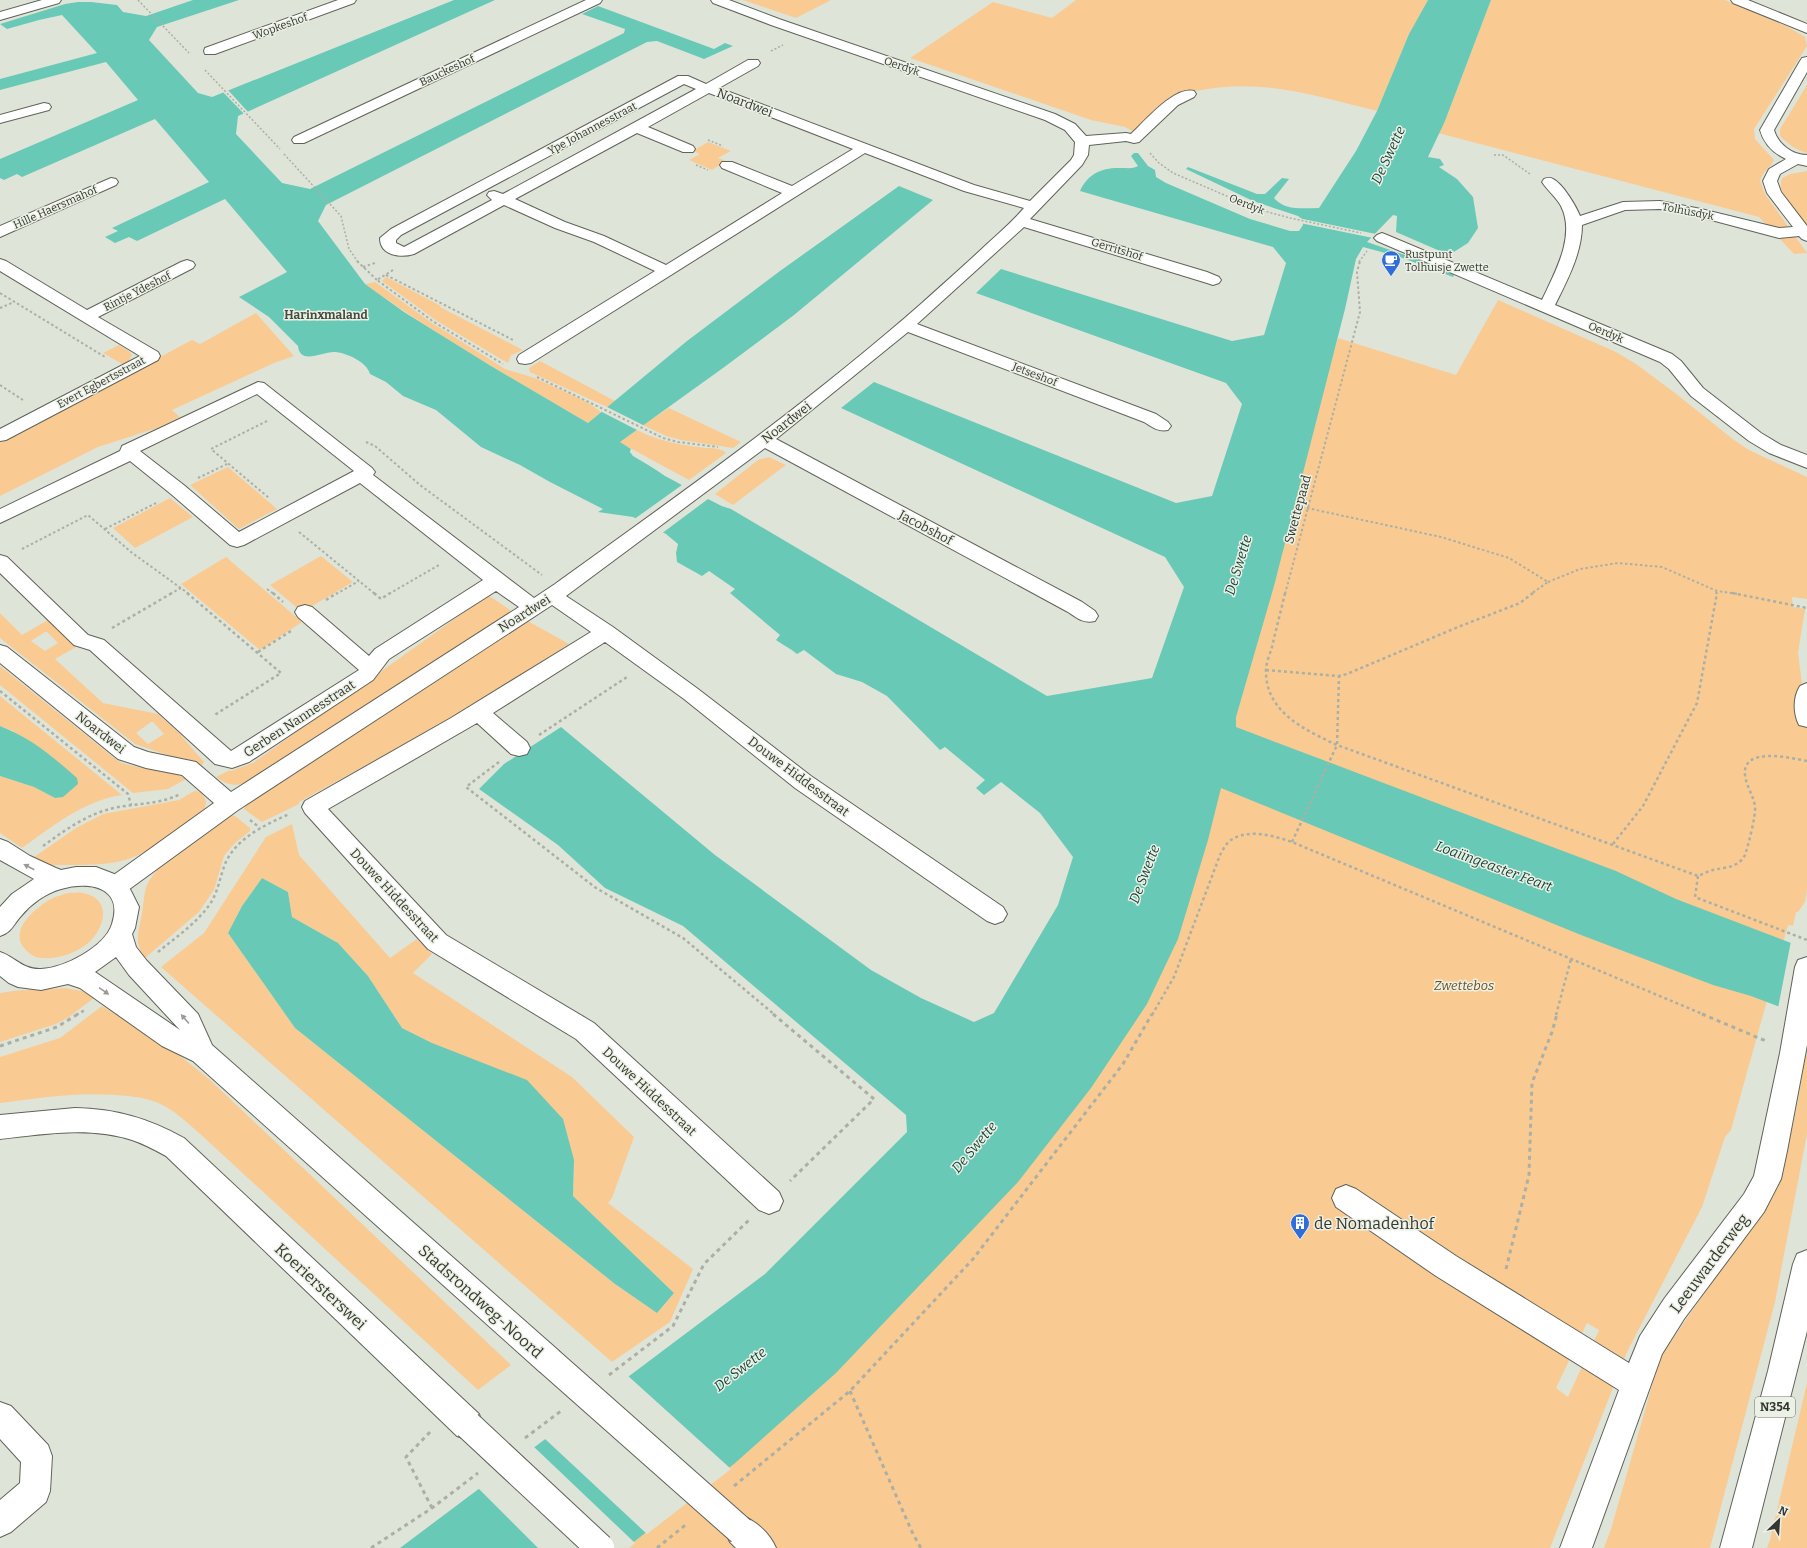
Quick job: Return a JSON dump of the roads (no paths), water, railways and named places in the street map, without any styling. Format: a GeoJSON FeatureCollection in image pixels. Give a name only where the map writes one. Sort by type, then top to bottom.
{"type":"FeatureCollection","features":[{"type":"Feature","properties":{"kind":"street"},"geometry":{"type":"LineString","coordinates":[[0,16],[54,0]]}},
{"type":"Feature","properties":{"kind":"street","name":"Wopkeshof"},"geometry":{"type":"LineString","coordinates":[[210,51],[350,0]]}},
{"type":"Feature","properties":{"kind":"street","name":"Bauckeshof"},"geometry":{"type":"LineString","coordinates":[[299,140],[596,0]]}},
{"type":"Feature","properties":{"kind":"street","name":"Oerdyk"},"geometry":{"type":"LineString","coordinates":[[717,0],[1050,117],[1070,127],[1082,141]]}},
{"type":"Feature","properties":{"kind":"street"},"geometry":{"type":"LineString","coordinates":[[1737,0],[1807,29]]}},
{"type":"Feature","properties":{"kind":"street"},"geometry":{"type":"LineString","coordinates":[[1803,160],[1777,147],[1769,137],[1768,130],[1807,61]]}},
{"type":"Feature","properties":{"kind":"street","name":"Ype Johannesstraat"},"geometry":{"type":"LineString","coordinates":[[708,88],[683,79],[391,235],[388,238],[388,244],[399,252],[403,253],[409,251],[708,88],[753,63]]}},
{"type":"Feature","properties":{"kind":"street","name":"Noardwei"},"geometry":{"type":"LineString","coordinates":[[116,886],[230,804],[557,592],[742,457],[906,325],[1021,221],[1034,206],[969,188],[708,88]]}},
{"type":"Feature","properties":{"kind":"street"},"geometry":{"type":"LineString","coordinates":[[1034,206],[1076,162],[1083,149],[1082,141],[1126,137],[1134,138],[1173,102],[1189,94]]}},
{"type":"Feature","properties":{"kind":"street"},"geometry":{"type":"LineString","coordinates":[[0,119],[44,107]]}},
{"type":"Feature","properties":{"kind":"street"},"geometry":{"type":"LineString","coordinates":[[636,127],[688,149]]}},
{"type":"Feature","properties":{"kind":"street"},"geometry":{"type":"LineString","coordinates":[[531,356],[864,148]]}},
{"type":"Feature","properties":{"kind":"street"},"geometry":{"type":"LineString","coordinates":[[1803,160],[1774,172],[1770,181],[1772,190],[1805,233]]}},
{"type":"Feature","properties":{"kind":"street"},"geometry":{"type":"LineString","coordinates":[[727,165],[793,192]]}},
{"type":"Feature","properties":{"kind":"street","name":"Hille Haersmahof"},"geometry":{"type":"LineString","coordinates":[[0,232],[111,182]]}},
{"type":"Feature","properties":{"kind":"street"},"geometry":{"type":"LineString","coordinates":[[1546,308],[1564,267],[1573,239],[1574,223],[1566,203],[1549,182]]}},
{"type":"Feature","properties":{"kind":"street"},"geometry":{"type":"LineString","coordinates":[[478,188],[560,226],[599,239],[667,271]]}},
{"type":"Feature","properties":{"kind":"street","name":"Tolhûsdyk"},"geometry":{"type":"LineString","coordinates":[[1574,223],[1623,206],[1660,205],[1701,213],[1779,233],[1805,233]]}},
{"type":"Feature","properties":{"kind":"street","name":"Gerritshof"},"geometry":{"type":"LineString","coordinates":[[1021,221],[1201,275],[1213,280]]}},
{"type":"Feature","properties":{"kind":"street","name":"Oerdyk"},"geometry":{"type":"LineString","coordinates":[[1382,238],[1666,358],[1675,365],[1697,392],[1755,437],[1782,453],[1807,462]]}},
{"type":"Feature","properties":{"kind":"street","name":"Evert Egbertsstraat"},"geometry":{"type":"LineString","coordinates":[[0,264],[152,356],[0,436]]}},
{"type":"Feature","properties":{"kind":"street","name":"Rintje Ydeshof"},"geometry":{"type":"LineString","coordinates":[[87,316],[187,265]]}},
{"type":"Feature","properties":{"kind":"street","name":"Jetseshof"},"geometry":{"type":"LineString","coordinates":[[906,325],[1150,418],[1162,426]]}},
{"type":"Feature","properties":{"kind":"street"},"geometry":{"type":"LineString","coordinates":[[258,387],[366,472],[237,541],[178,490],[131,453],[128,450],[258,387]]}},
{"type":"Feature","properties":{"kind":"street","name":"Jacobshof"},"geometry":{"type":"LineString","coordinates":[[764,440],[1075,607],[1088,616]]}},
{"type":"Feature","properties":{"kind":"street"},"geometry":{"type":"LineString","coordinates":[[0,517],[131,453]]}},
{"type":"Feature","properties":{"kind":"street"},"geometry":{"type":"LineString","coordinates":[[361,475],[532,607]]}},
{"type":"Feature","properties":{"kind":"street","name":"Gerben Nannesstraat"},"geometry":{"type":"LineString","coordinates":[[0,562],[81,640],[97,645],[223,758],[232,760],[241,756],[366,675],[382,654],[497,581]]}},
{"type":"Feature","properties":{"kind":"street","name":"Douwe Hiddesstraat"},"geometry":{"type":"LineString","coordinates":[[557,592],[606,632],[691,694],[803,782],[995,914]]}},
{"type":"Feature","properties":{"kind":"street"},"geometry":{"type":"LineString","coordinates":[[308,615],[370,668]]}},
{"type":"Feature","properties":{"kind":"street"},"geometry":{"type":"LineString","coordinates":[[518,748],[478,712],[606,632]]}},
{"type":"Feature","properties":{"kind":"street","name":"Noardwei"},"geometry":{"type":"LineString","coordinates":[[0,652],[126,753],[146,760],[188,768],[230,804]]}},
{"type":"Feature","properties":{"kind":"street"},"geometry":{"type":"LineString","coordinates":[[1807,691],[1807,719]]}},
{"type":"Feature","properties":{"kind":"street","name":"Douwe Hiddesstraat"},"geometry":{"type":"LineString","coordinates":[[478,712],[313,807],[437,942],[585,1031],[769,1201]]}},
{"type":"Feature","properties":{"kind":"street"},"geometry":{"type":"LineString","coordinates":[[0,848],[19,862],[42,874],[61,879]]}},
{"type":"Feature","properties":{"kind":"street"},"geometry":{"type":"LineString","coordinates":[[2,913],[30,893],[61,879],[77,876],[93,876],[106,880],[116,886],[124,895],[127,907],[126,920],[112,946],[100,957],[69,974],[54,978],[26,978],[2,968]]}},
{"type":"Feature","properties":{"kind":"street","name":"Stadsrondweg-Noord"},"geometry":{"type":"LineString","coordinates":[[120,933],[125,951],[138,968],[189,1022],[202,1053]]}},
{"type":"Feature","properties":{"kind":"street","name":"Leeuwarderweg"},"geometry":{"type":"LineString","coordinates":[[1576,1548],[1650,1346],[1674,1309],[1754,1203],[1766,1179],[1774,1151],[1795,1041],[1807,967]]}},
{"type":"Feature","properties":{"kind":"street","name":"Stadsrondweg-Noord"},"geometry":{"type":"LineString","coordinates":[[69,974],[88,980],[171,1038],[202,1053],[751,1540]]}},
{"type":"Feature","properties":{"kind":"street","name":"Koeriersterswei"},"geometry":{"type":"LineString","coordinates":[[0,1127],[52,1120],[90,1121],[119,1124],[148,1133],[175,1147],[600,1548]]}},
{"type":"Feature","properties":{"kind":"street"},"geometry":{"type":"LineString","coordinates":[[1346,1198],[1498,1300],[1636,1384]]}},
{"type":"Feature","properties":{"kind":"street","name":"N354"},"geometry":{"type":"LineString","coordinates":[[1736,1548],[1766,1441],[1788,1352],[1807,1264]]}},
{"type":"Feature","properties":{"kind":"street"},"geometry":{"type":"LineString","coordinates":[[0,1417],[37,1456],[35,1491],[0,1521]]}},
{"type":"Feature","properties":{"kind":"water"},"geometry":{"type":"Polygon","coordinates":[[[193,0],[239,0],[157,27],[149,40],[198,93],[212,97],[454,0],[495,0],[238,116],[236,134],[282,183],[310,189],[624,33],[625,29],[582,14],[598,6],[714,49],[725,43],[733,46],[704,59],[657,41],[647,42],[326,205],[318,221],[365,284],[404,312],[491,366],[588,423],[687,341],[780,271],[899,186],[933,200],[794,315],[620,442],[631,449],[630,452],[665,476],[722,506],[731,509],[1047,696],[1152,678],[1184,587],[1165,557],[841,408],[874,382],[1176,503],[1212,496],[1242,404],[1226,383],[976,293],[1001,269],[1232,341],[1264,335],[1286,263],[1273,247],[1080,191],[1083,185],[1097,172],[1102,170],[1132,168],[1138,166],[1131,156],[1134,153],[1138,153],[1148,166],[1155,170],[1156,177],[1166,183],[1250,219],[1290,231],[1299,231],[1303,225],[1302,219],[1298,216],[1253,201],[1186,169],[1188,167],[1257,194],[1265,194],[1282,178],[1289,179],[1274,198],[1278,202],[1295,208],[1319,208],[1356,151],[1377,111],[1409,34],[1428,0],[1491,0],[1445,121],[1428,157],[1440,159],[1444,165],[1439,167],[1457,179],[1473,197],[1478,228],[1468,243],[1449,255],[1396,232],[1397,216],[1393,215],[1367,242],[1431,264],[1454,275],[1453,277],[1400,257],[1363,247],[1356,259],[1345,309],[1274,586],[1236,717],[1236,727],[1616,871],[1676,899],[1807,949],[1807,1017],[1751,996],[1713,985],[1581,935],[1221,788],[1208,840],[1178,939],[1147,1004],[1091,1088],[1018,1182],[836,1373],[734,1464],[626,1548],[400,1548],[765,1274],[907,1132],[906,1115],[683,926],[605,888],[558,845],[479,789],[504,764],[561,727],[715,855],[871,970],[921,998],[974,1022],[994,1013],[1058,905],[1073,857],[1040,813],[1001,782],[984,795],[976,788],[985,780],[945,747],[940,750],[887,696],[862,682],[836,674],[804,650],[797,654],[776,640],[780,635],[730,593],[735,589],[709,571],[702,576],[677,562],[676,553],[678,544],[666,534],[633,517],[598,512],[603,509],[520,465],[481,447],[436,410],[403,396],[386,382],[370,374],[361,362],[351,356],[335,352],[313,356],[303,355],[298,346],[269,317],[239,297],[287,272],[225,199],[137,241],[129,237],[115,243],[105,237],[118,231],[112,228],[209,182],[155,119],[22,177],[17,174],[4,180],[0,178],[0,159],[138,100],[106,62],[0,90],[0,79],[97,53],[62,15],[7,29],[0,24],[65,4],[78,2],[117,5],[123,12],[146,16],[193,0]]]}},
{"type":"Feature","properties":{"kind":"water"},"geometry":{"type":"Polygon","coordinates":[[[0,726],[22,736],[41,748],[77,778],[78,784],[63,797],[55,798],[34,787],[0,776],[0,726]]]}},
{"type":"Feature","properties":{"kind":"water"},"geometry":{"type":"Polygon","coordinates":[[[262,878],[288,892],[292,917],[338,943],[368,976],[402,1028],[432,1043],[527,1080],[563,1119],[574,1160],[573,1196],[674,1293],[657,1313],[615,1284],[295,1028],[228,933],[242,906],[262,878]]]}},
{"type":"Feature","properties":{"kind":"place","name":"Rustpunt Tolhuisje Zwette"},"geometry":{"type":"Point","coordinates":[1391,277]}},
{"type":"Feature","properties":{"kind":"place","name":"de Nomadenhof"},"geometry":{"type":"Point","coordinates":[1300,1240]}},
{"type":"Feature","properties":{"kind":"district","name":"Harinxmaland"},"geometry":{"type":"Point","coordinates":[326,315]}},
{"type":"Feature","properties":{"kind":"water label","name":"De Swette"},"geometry":{"type":"Point","coordinates":[1388,155]}},
{"type":"Feature","properties":{"kind":"water label","name":"De Swette"},"geometry":{"type":"Point","coordinates":[1238,565]}},
{"type":"Feature","properties":{"kind":"water label","name":"Loaiïngeaster Feart"},"geometry":{"type":"Point","coordinates":[1494,866]}},
{"type":"Feature","properties":{"kind":"water label","name":"De Swette"},"geometry":{"type":"Point","coordinates":[1144,874]}},
{"type":"Feature","properties":{"kind":"water label","name":"De Swette"},"geometry":{"type":"Point","coordinates":[974,1147]}},
{"type":"Feature","properties":{"kind":"water label","name":"De Swette"},"geometry":{"type":"Point","coordinates":[740,1369]}},
{"type":"Feature","properties":{"kind":"park label","name":"Zwettebos"},"geometry":{"type":"Point","coordinates":[1464,985]}}]}
